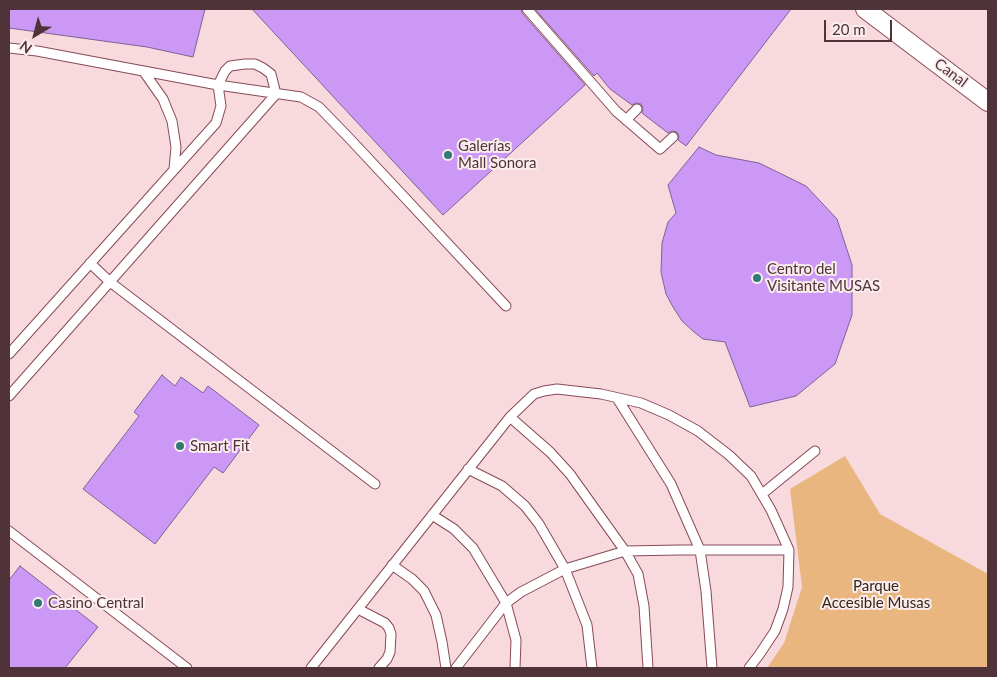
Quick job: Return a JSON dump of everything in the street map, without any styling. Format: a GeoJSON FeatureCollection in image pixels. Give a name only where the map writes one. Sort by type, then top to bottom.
{"type":"FeatureCollection","features":[{"type":"Feature","properties":{"kind":"street","name":"Canal"},"geometry":{"type":"LineString","coordinates":[[865,9],[988,102]]}},
{"type":"Feature","properties":{"kind":"lane"},"geometry":{"type":"LineString","coordinates":[[527,9],[626,120],[660,149],[673,137]]}},
{"type":"Feature","properties":{"kind":"lane"},"geometry":{"type":"LineString","coordinates":[[9,48],[37,51],[218,86],[301,97],[319,107],[506,306]]}},
{"type":"Feature","properties":{"kind":"lane"},"geometry":{"type":"LineString","coordinates":[[9,354],[216,123],[221,106],[218,86],[225,71],[230,66],[255,64],[263,68],[271,74],[276,94]]}},
{"type":"Feature","properties":{"kind":"lane"},"geometry":{"type":"LineString","coordinates":[[583,73],[591,66]]}},
{"type":"Feature","properties":{"kind":"lane"},"geometry":{"type":"LineString","coordinates":[[144,72],[164,99],[172,120],[176,147],[174,169]]}},
{"type":"Feature","properties":{"kind":"lane"},"geometry":{"type":"LineString","coordinates":[[9,396],[276,94]]}},
{"type":"Feature","properties":{"kind":"lane"},"geometry":{"type":"LineString","coordinates":[[626,120],[637,109]]}},
{"type":"Feature","properties":{"kind":"lane"},"geometry":{"type":"LineString","coordinates":[[90,263],[110,282],[375,484]]}},
{"type":"Feature","properties":{"kind":"lane"},"geometry":{"type":"LineString","coordinates":[[311,668],[510,417],[534,394],[557,389],[601,394],[641,403],[669,415],[698,431],[729,455],[751,476],[771,510],[789,550],[788,587],[783,609],[775,631],[749,668]]}},
{"type":"Feature","properties":{"kind":"lane"},"geometry":{"type":"LineString","coordinates":[[617,398],[671,484],[700,550],[706,591],[712,668]]}},
{"type":"Feature","properties":{"kind":"lane"},"geometry":{"type":"LineString","coordinates":[[510,417],[550,452],[570,474],[625,551],[638,574],[644,606],[648,668]]}},
{"type":"Feature","properties":{"kind":"lane"},"geometry":{"type":"LineString","coordinates":[[762,494],[815,451]]}},
{"type":"Feature","properties":{"kind":"lane"},"geometry":{"type":"LineString","coordinates":[[468,469],[502,486],[525,506],[539,524],[565,568],[587,625],[592,668]]}},
{"type":"Feature","properties":{"kind":"lane"},"geometry":{"type":"LineString","coordinates":[[432,515],[454,529],[473,548],[506,603],[516,640],[515,668]]}},
{"type":"Feature","properties":{"kind":"lane"},"geometry":{"type":"LineString","coordinates":[[9,531],[187,668]]}},
{"type":"Feature","properties":{"kind":"lane"},"geometry":{"type":"LineString","coordinates":[[456,668],[506,603],[521,592],[565,568],[625,551],[789,550]]}},
{"type":"Feature","properties":{"kind":"lane"},"geometry":{"type":"LineString","coordinates":[[392,565],[412,579],[424,591],[436,615],[446,668]]}},
{"type":"Feature","properties":{"kind":"lane"},"geometry":{"type":"LineString","coordinates":[[358,609],[385,623],[391,634],[390,652],[379,668]]}},
{"type":"Feature","properties":{"kind":"green space","name":"Parque Accesible Musas"},"geometry":{"type":"Polygon","coordinates":[[[845,456],[880,514],[988,574],[988,668],[767,668],[784,643],[802,587],[790,489],[845,456]]]}},
{"type":"Feature","properties":{"kind":"building"},"geometry":{"type":"Polygon","coordinates":[[[9,9],[205,9],[193,57],[147,47],[9,28],[9,9]]]}},
{"type":"Feature","properties":{"kind":"building","name":"Galerías Mall Sonora"},"geometry":{"type":"Polygon","coordinates":[[[252,9],[521,9],[522,13],[585,85],[443,215],[252,9]]]}},
{"type":"Feature","properties":{"kind":"building"},"geometry":{"type":"Polygon","coordinates":[[[535,9],[791,9],[686,146],[678,140],[677,132],[672,131],[668,133],[642,113],[643,108],[641,104],[636,103],[632,105],[610,89],[597,73],[594,76],[535,9]]]}},
{"type":"Feature","properties":{"kind":"building","name":"Centro del Visitante MUSAS"},"geometry":{"type":"Polygon","coordinates":[[[699,147],[716,155],[759,163],[806,186],[837,219],[852,265],[852,315],[835,364],[796,396],[750,407],[725,342],[703,339],[694,332],[682,321],[666,294],[661,272],[662,243],[668,222],[676,213],[668,185],[699,147]]]}},
{"type":"Feature","properties":{"kind":"building","name":"Smart Fit"},"geometry":{"type":"Polygon","coordinates":[[[162,375],[175,386],[181,377],[203,393],[208,386],[259,425],[223,473],[214,467],[155,544],[83,489],[139,416],[134,412],[162,375]]]}},
{"type":"Feature","properties":{"kind":"building","name":"Casino Central"},"geometry":{"type":"Polygon","coordinates":[[[20,566],[98,627],[65,668],[9,668],[9,580],[20,566]]]}},
{"type":"Feature","properties":{"kind":"place","name":"Galerías Mall Sonora"},"geometry":{"type":"Point","coordinates":[448,155]}},
{"type":"Feature","properties":{"kind":"place","name":"Centro del Visitante MUSAS"},"geometry":{"type":"Point","coordinates":[757,278]}},
{"type":"Feature","properties":{"kind":"place","name":"Smart Fit"},"geometry":{"type":"Point","coordinates":[180,446]}},
{"type":"Feature","properties":{"kind":"place","name":"Casino Central"},"geometry":{"type":"Point","coordinates":[38,603]}}]}
